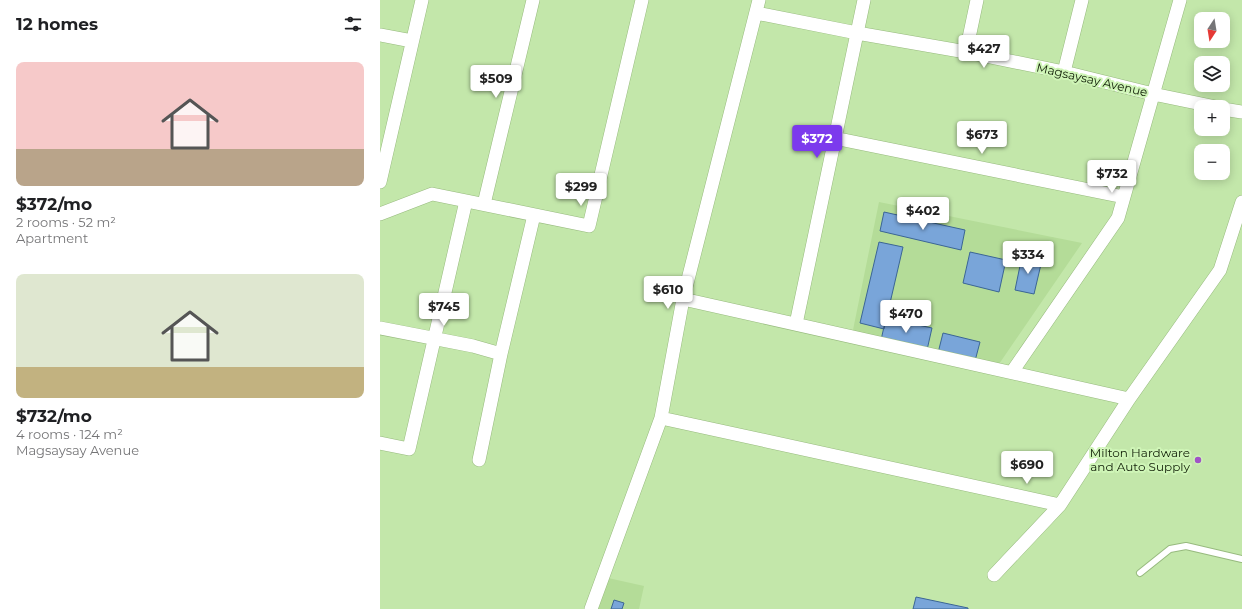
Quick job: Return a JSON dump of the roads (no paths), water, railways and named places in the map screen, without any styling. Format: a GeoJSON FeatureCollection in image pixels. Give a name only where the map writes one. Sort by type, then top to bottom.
{"type":"FeatureCollection","features":[{"type":"Feature","properties":{"kind":"street"},"geometry":{"type":"LineString","coordinates":[[380,182],[422,0]]}},
{"type":"Feature","properties":{"kind":"street"},"geometry":{"type":"LineString","coordinates":[[484,204],[533,0]]}},
{"type":"Feature","properties":{"kind":"street"},"geometry":{"type":"LineString","coordinates":[[380,214],[432,194],[589,226],[642,0]]}},
{"type":"Feature","properties":{"kind":"street"},"geometry":{"type":"LineString","coordinates":[[796,324],[864,0]]}},
{"type":"Feature","properties":{"kind":"street"},"geometry":{"type":"LineString","coordinates":[[966,52],[977,0]]}},
{"type":"Feature","properties":{"kind":"street"},"geometry":{"type":"LineString","coordinates":[[1064,72],[1082,0]]}},
{"type":"Feature","properties":{"kind":"street"},"geometry":{"type":"LineString","coordinates":[[1012,372],[1118,218],[1180,0]]}},
{"type":"Feature","properties":{"kind":"street"},"geometry":{"type":"LineString","coordinates":[[591,609],[661,418],[683,299],[758,6]]}},
{"type":"Feature","properties":{"kind":"street","name":"Magsaysay Avenue"},"geometry":{"type":"LineString","coordinates":[[758,6],[857,33],[966,52],[1064,72],[1194,102]]}},
{"type":"Feature","properties":{"kind":"street"},"geometry":{"type":"LineString","coordinates":[[380,35],[412,41]]}},
{"type":"Feature","properties":{"kind":"street"},"geometry":{"type":"LineString","coordinates":[[1230,109],[1242,112]]}},
{"type":"Feature","properties":{"kind":"street"},"geometry":{"type":"LineString","coordinates":[[834,138],[1124,197]]}},
{"type":"Feature","properties":{"kind":"street"},"geometry":{"type":"LineString","coordinates":[[380,443],[409,449],[433,338],[466,200]]}},
{"type":"Feature","properties":{"kind":"street"},"geometry":{"type":"LineString","coordinates":[[994,575],[1060,505],[1129,399],[1220,270],[1242,202]]}},
{"type":"Feature","properties":{"kind":"street"},"geometry":{"type":"LineString","coordinates":[[479,460],[501,354],[534,215]]}},
{"type":"Feature","properties":{"kind":"street"},"geometry":{"type":"LineString","coordinates":[[683,299],[1129,399]]}},
{"type":"Feature","properties":{"kind":"street"},"geometry":{"type":"LineString","coordinates":[[380,328],[473,346],[501,354]]}},
{"type":"Feature","properties":{"kind":"street"},"geometry":{"type":"LineString","coordinates":[[661,418],[1060,505]]}},
{"type":"Feature","properties":{"kind":"lane"},"geometry":{"type":"LineString","coordinates":[[1140,573],[1170,548],[1186,546],[1242,559]]}},
{"type":"Feature","properties":{"kind":"place","name":"Milton Hardware and Auto Supply"},"geometry":{"type":"Point","coordinates":[1198,460]}}]}
